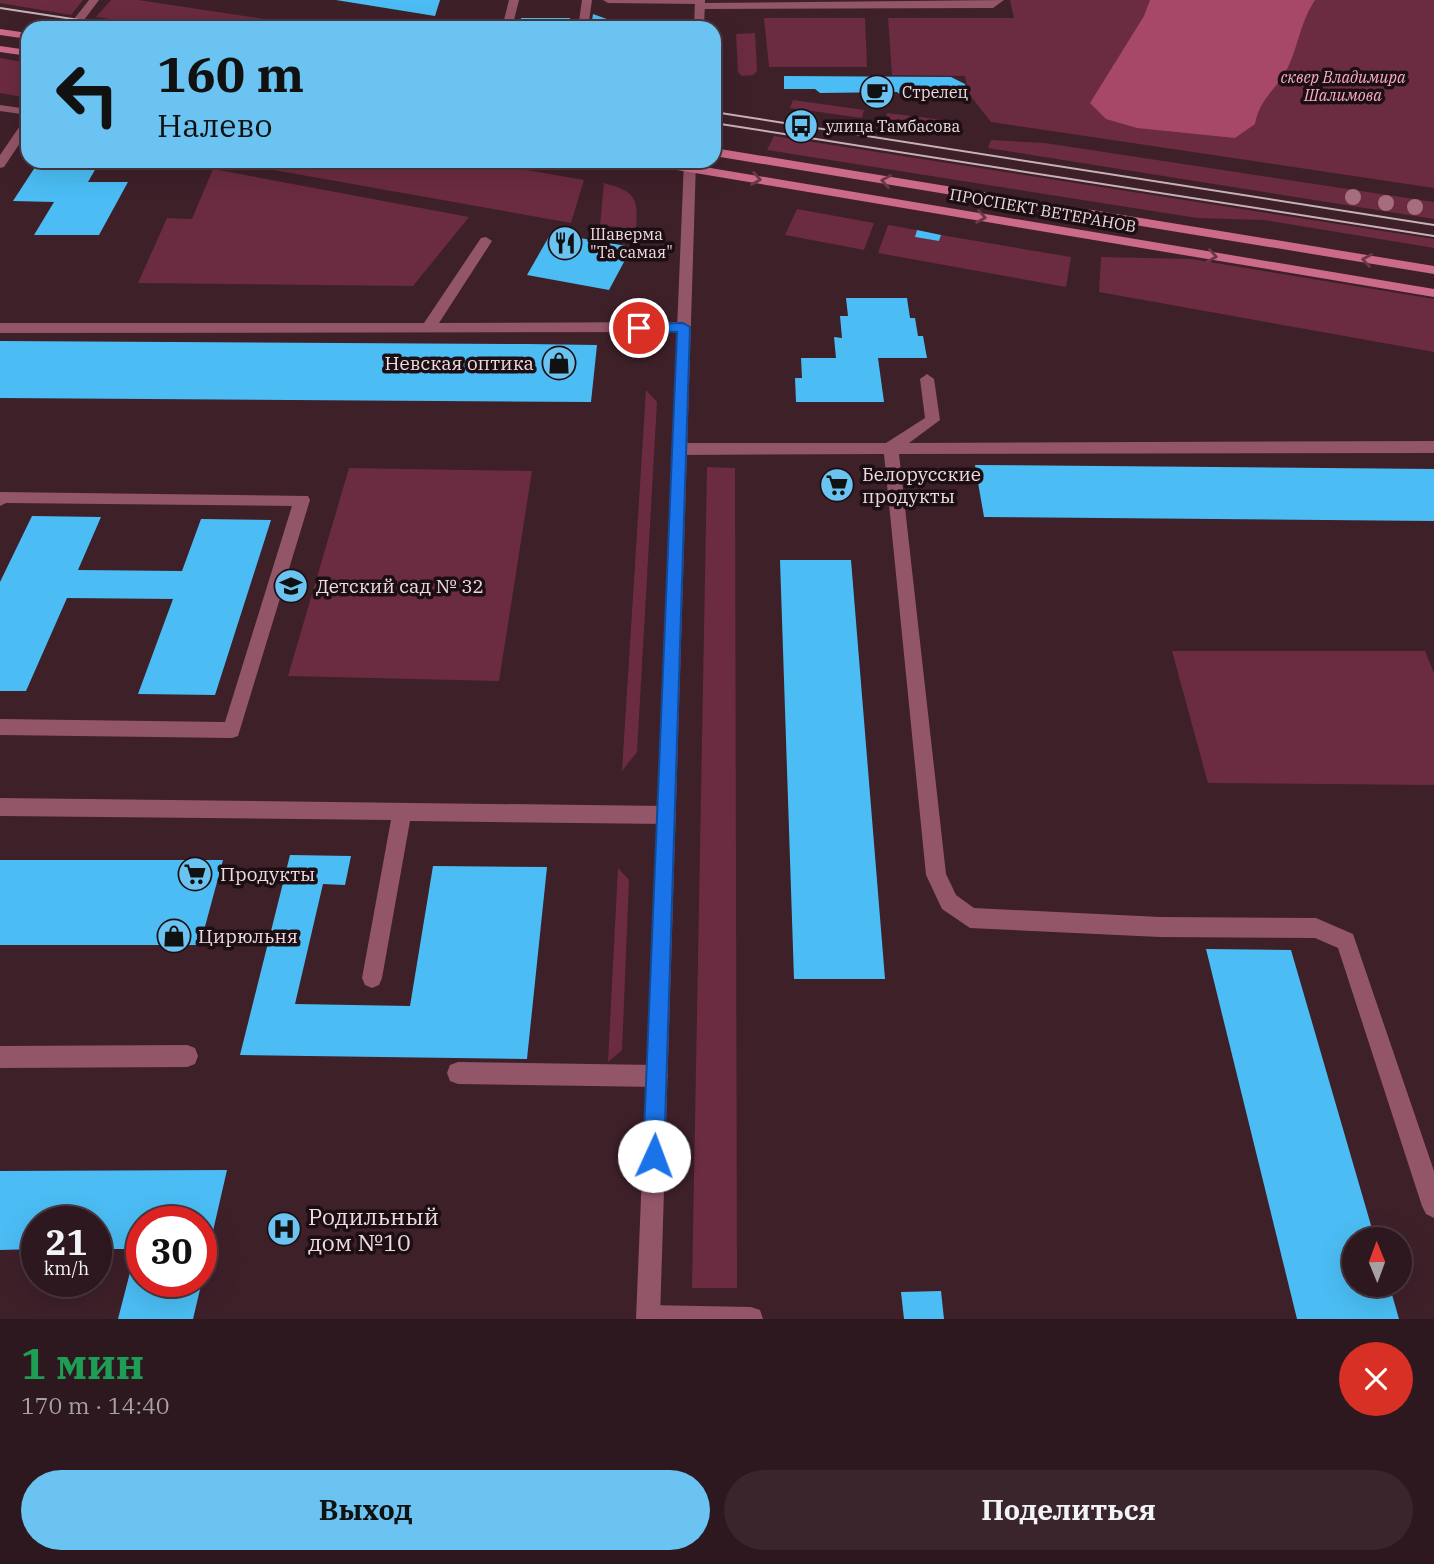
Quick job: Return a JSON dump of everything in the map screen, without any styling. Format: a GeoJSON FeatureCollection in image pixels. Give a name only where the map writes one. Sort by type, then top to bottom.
{"type":"FeatureCollection","features":[{"type":"Feature","properties":{"kind":"main road"},"geometry":{"type":"LineString","coordinates":[[0,32],[21,35]]}},
{"type":"Feature","properties":{"kind":"main road"},"geometry":{"type":"LineString","coordinates":[[0,49],[21,53]]}},
{"type":"Feature","properties":{"kind":"main road","name":"ПРОСПЕКТ ВЕТЕРАНОВ"},"geometry":{"type":"LineString","coordinates":[[721,153],[1434,270]]}},
{"type":"Feature","properties":{"kind":"main road","name":"ПРОСПЕКТ ВЕТЕРАНОВ"},"geometry":{"type":"LineString","coordinates":[[712,168],[1434,293]]}},
{"type":"Feature","properties":{"kind":"street"},"geometry":{"type":"LineString","coordinates":[[78,21],[94,0]]}},
{"type":"Feature","properties":{"kind":"street"},"geometry":{"type":"LineString","coordinates":[[509,21],[514,0]]}},
{"type":"Feature","properties":{"kind":"street"},"geometry":{"type":"LineString","coordinates":[[584,21],[587,0]]}},
{"type":"Feature","properties":{"kind":"street"},"geometry":{"type":"LineString","coordinates":[[608,0],[993,5],[999,0]]}},
{"type":"Feature","properties":{"kind":"street"},"geometry":{"type":"LineString","coordinates":[[699,21],[700,2]]}},
{"type":"Feature","properties":{"kind":"street"},"geometry":{"type":"LineString","coordinates":[[0,108],[21,111]]}},
{"type":"Feature","properties":{"kind":"street"},"geometry":{"type":"LineString","coordinates":[[0,164],[21,132]]}},
{"type":"Feature","properties":{"kind":"street"},"geometry":{"type":"LineString","coordinates":[[689,168],[648,1318],[751,1319]]}},
{"type":"Feature","properties":{"kind":"street"},"geometry":{"type":"LineString","coordinates":[[428,328],[486,241]]}},
{"type":"Feature","properties":{"kind":"street"},"geometry":{"type":"LineString","coordinates":[[0,328],[683,327]]}},
{"type":"Feature","properties":{"kind":"street"},"geometry":{"type":"LineString","coordinates":[[891,447],[933,420],[927,379]]}},
{"type":"Feature","properties":{"kind":"street"},"geometry":{"type":"LineString","coordinates":[[891,447],[936,875],[949,902],[970,918],[1160,927],[1316,928],[1346,941],[1434,1206]]}},
{"type":"Feature","properties":{"kind":"street"},"geometry":{"type":"LineString","coordinates":[[679,449],[1434,447]]}},
{"type":"Feature","properties":{"kind":"street"},"geometry":{"type":"LineString","coordinates":[[0,500],[2,496],[302,500],[232,730],[0,727]]}},
{"type":"Feature","properties":{"kind":"street"},"geometry":{"type":"LineString","coordinates":[[0,807],[666,815]]}},
{"type":"Feature","properties":{"kind":"street"},"geometry":{"type":"LineString","coordinates":[[372,978],[402,811]]}},
{"type":"Feature","properties":{"kind":"street"},"geometry":{"type":"LineString","coordinates":[[0,1057],[187,1056]]}},
{"type":"Feature","properties":{"kind":"street"},"geometry":{"type":"LineString","coordinates":[[458,1073],[657,1076]]}},
{"type":"Feature","properties":{"kind":"green space"},"geometry":{"type":"Polygon","coordinates":[[[0,0],[83,0],[71,15],[0,3],[0,0]]]}},
{"type":"Feature","properties":{"kind":"green space"},"geometry":{"type":"Polygon","coordinates":[[[111,0],[138,0],[278,21],[123,21],[96,17],[111,0]]]}},
{"type":"Feature","properties":{"kind":"green space","name":"сквер Владимира Шалимова"},"geometry":{"type":"Polygon","coordinates":[[[1010,0],[1434,0],[1434,188],[991,122],[969,94],[965,76],[892,75],[888,18],[1014,18],[1010,0]]]}},
{"type":"Feature","properties":{"kind":"green space"},"geometry":{"type":"Polygon","coordinates":[[[764,18],[865,18],[867,67],[769,67],[764,18]]]}},
{"type":"Feature","properties":{"kind":"green space"},"geometry":{"type":"Polygon","coordinates":[[[755,33],[757,71],[753,75],[742,76],[738,72],[736,34],[755,33]]]}},
{"type":"Feature","properties":{"kind":"green space"},"geometry":{"type":"Polygon","coordinates":[[[0,58],[21,62],[21,97],[0,93],[0,58]]]}},
{"type":"Feature","properties":{"kind":"green space"},"geometry":{"type":"Polygon","coordinates":[[[793,100],[864,110],[862,118],[790,108],[793,100]]]}},
{"type":"Feature","properties":{"kind":"green space"},"geometry":{"type":"Polygon","coordinates":[[[887,113],[960,122],[958,130],[885,121],[887,113]]]}},
{"type":"Feature","properties":{"kind":"green space"},"geometry":{"type":"Polygon","coordinates":[[[774,136],[1434,239],[1434,248],[1264,220],[1197,218],[767,150],[774,136]]]}},
{"type":"Feature","properties":{"kind":"green space"},"geometry":{"type":"Polygon","coordinates":[[[991,140],[1045,143],[1434,202],[1434,219],[988,148],[991,140]]]}},
{"type":"Feature","properties":{"kind":"green space"},"geometry":{"type":"Polygon","coordinates":[[[263,168],[515,168],[584,180],[571,223],[263,168]]]}},
{"type":"Feature","properties":{"kind":"green space"},"geometry":{"type":"Polygon","coordinates":[[[213,169],[469,217],[413,286],[138,283],[167,218],[192,219],[213,169]]]}},
{"type":"Feature","properties":{"kind":"green space"},"geometry":{"type":"Polygon","coordinates":[[[604,183],[623,189],[633,197],[636,229],[600,225],[604,183]]]}},
{"type":"Feature","properties":{"kind":"green space"},"geometry":{"type":"Polygon","coordinates":[[[797,209],[874,223],[864,250],[785,235],[797,209]]]}},
{"type":"Feature","properties":{"kind":"green space"},"geometry":{"type":"Polygon","coordinates":[[[888,225],[917,230],[916,237],[939,241],[941,235],[1071,257],[1066,287],[878,253],[888,225]]]}},
{"type":"Feature","properties":{"kind":"green space"},"geometry":{"type":"Polygon","coordinates":[[[1101,257],[1191,259],[1434,299],[1434,352],[1099,292],[1101,257]]]}},
{"type":"Feature","properties":{"kind":"green space"},"geometry":{"type":"Polygon","coordinates":[[[646,390],[657,402],[637,752],[622,771],[646,390]]]}},
{"type":"Feature","properties":{"kind":"green space"},"geometry":{"type":"Polygon","coordinates":[[[707,467],[735,468],[737,1288],[692,1288],[707,467]]]}},
{"type":"Feature","properties":{"kind":"green space"},"geometry":{"type":"Polygon","coordinates":[[[349,468],[532,471],[499,681],[288,676],[349,468]]]}},
{"type":"Feature","properties":{"kind":"green space"},"geometry":{"type":"Polygon","coordinates":[[[1172,651],[1425,651],[1434,673],[1434,785],[1208,783],[1172,651]]]}},
{"type":"Feature","properties":{"kind":"green space"},"geometry":{"type":"Polygon","coordinates":[[[618,868],[629,880],[622,1050],[608,1062],[618,868]]]}},
{"type":"Feature","properties":{"kind":"shaded area"},"geometry":{"type":"Polygon","coordinates":[[[1150,0],[1315,0],[1284,75],[1265,100],[1255,124],[1235,138],[1137,128],[1106,119],[1090,103],[1144,16],[1150,0]]]}},
{"type":"Feature","properties":{"kind":"building"},"geometry":{"type":"Polygon","coordinates":[[[336,0],[440,0],[435,16],[336,0]]]}},
{"type":"Feature","properties":{"kind":"building"},"geometry":{"type":"Polygon","coordinates":[[[593,14],[612,21],[592,21],[593,14]]]}},
{"type":"Feature","properties":{"kind":"building"},"geometry":{"type":"Polygon","coordinates":[[[521,18],[570,18],[569,21],[520,21],[521,18]]]}},
{"type":"Feature","properties":{"kind":"building"},"geometry":{"type":"Polygon","coordinates":[[[784,76],[951,77],[965,84],[968,95],[955,99],[906,99],[897,92],[820,93],[815,89],[784,89],[784,76]]]}},
{"type":"Feature","properties":{"kind":"building"},"geometry":{"type":"Polygon","coordinates":[[[34,168],[96,168],[88,182],[128,182],[99,235],[34,235],[54,202],[13,201],[34,168]]]}},
{"type":"Feature","properties":{"kind":"building"},"geometry":{"type":"Polygon","coordinates":[[[917,230],[941,235],[939,241],[915,237],[917,230]]]}},
{"type":"Feature","properties":{"kind":"building"},"geometry":{"type":"Polygon","coordinates":[[[551,233],[632,247],[609,290],[527,275],[551,233]]]}},
{"type":"Feature","properties":{"kind":"building"},"geometry":{"type":"Polygon","coordinates":[[[846,298],[907,298],[910,318],[915,318],[918,336],[923,336],[927,358],[878,358],[884,402],[796,402],[795,378],[802,378],[801,358],[836,358],[834,337],[842,338],[840,316],[848,316],[846,298]]]}},
{"type":"Feature","properties":{"kind":"building"},"geometry":{"type":"Polygon","coordinates":[[[0,341],[597,345],[591,402],[0,398],[0,341]]]}},
{"type":"Feature","properties":{"kind":"building"},"geometry":{"type":"Polygon","coordinates":[[[975,465],[1434,469],[1434,521],[984,517],[975,465]]]}},
{"type":"Feature","properties":{"kind":"building"},"geometry":{"type":"Polygon","coordinates":[[[32,516],[101,517],[78,570],[182,571],[201,519],[271,520],[215,695],[138,694],[173,599],[67,598],[26,691],[0,691],[0,582],[32,516]]]}},
{"type":"Feature","properties":{"kind":"building"},"geometry":{"type":"Polygon","coordinates":[[[780,560],[851,560],[885,979],[794,979],[780,560]]]}},
{"type":"Feature","properties":{"kind":"building"},"geometry":{"type":"Polygon","coordinates":[[[290,855],[351,856],[345,885],[323,884],[295,1004],[410,1006],[433,866],[547,867],[527,1059],[240,1055],[290,855]]]}},
{"type":"Feature","properties":{"kind":"building"},"geometry":{"type":"Polygon","coordinates":[[[0,860],[223,860],[200,945],[0,945],[0,860]]]}},
{"type":"Feature","properties":{"kind":"building"},"geometry":{"type":"Polygon","coordinates":[[[1206,949],[1291,950],[1372,1227],[1342,1227],[1342,1297],[1393,1297],[1399,1319],[1297,1319],[1206,949]]]}},
{"type":"Feature","properties":{"kind":"building"},"geometry":{"type":"Polygon","coordinates":[[[227,1170],[217,1214],[217,1206],[126,1206],[126,1249],[112,1249],[112,1206],[21,1206],[21,1249],[0,1250],[0,1171],[227,1170]]]}},
{"type":"Feature","properties":{"kind":"building"},"geometry":{"type":"Polygon","coordinates":[[[126,1288],[126,1297],[198,1297],[193,1319],[118,1319],[126,1288]]]}},
{"type":"Feature","properties":{"kind":"building"},"geometry":{"type":"Polygon","coordinates":[[[941,1291],[944,1319],[904,1319],[901,1292],[941,1291]]]}},
{"type":"Feature","properties":{"kind":"tram line"},"geometry":{"type":"LineString","coordinates":[[0,8],[86,21]]}},
{"type":"Feature","properties":{"kind":"tram line"},"geometry":{"type":"LineString","coordinates":[[721,113],[1434,225]]}},
{"type":"Feature","properties":{"kind":"tram line"},"geometry":{"type":"LineString","coordinates":[[721,124],[1434,236]]}},
{"type":"Feature","properties":{"kind":"place","name":"Стрелец"},"geometry":{"type":"Point","coordinates":[877,92]}},
{"type":"Feature","properties":{"kind":"place","name":"улица Тамбасова"},"geometry":{"type":"Point","coordinates":[801,126]}},
{"type":"Feature","properties":{"kind":"place","name":"Шаверма \"Та самая\""},"geometry":{"type":"Point","coordinates":[565,243]}},
{"type":"Feature","properties":{"kind":"place","name":"Невская оптика"},"geometry":{"type":"Point","coordinates":[559,363]}},
{"type":"Feature","properties":{"kind":"place","name":"Белорусские продукты"},"geometry":{"type":"Point","coordinates":[837,485]}},
{"type":"Feature","properties":{"kind":"place","name":"Детский сад № 32"},"geometry":{"type":"Point","coordinates":[291,586]}},
{"type":"Feature","properties":{"kind":"place","name":"Продукты"},"geometry":{"type":"Point","coordinates":[195,874]}},
{"type":"Feature","properties":{"kind":"place","name":"Цирюльня"},"geometry":{"type":"Point","coordinates":[174,936]}},
{"type":"Feature","properties":{"kind":"place","name":"Родильный дом №10"},"geometry":{"type":"Point","coordinates":[284,1229]}},
{"type":"Feature","properties":{"kind":"route"},"geometry":{"type":"LineString","coordinates":[[639,328],[683,327],[654,1156]]}}]}
